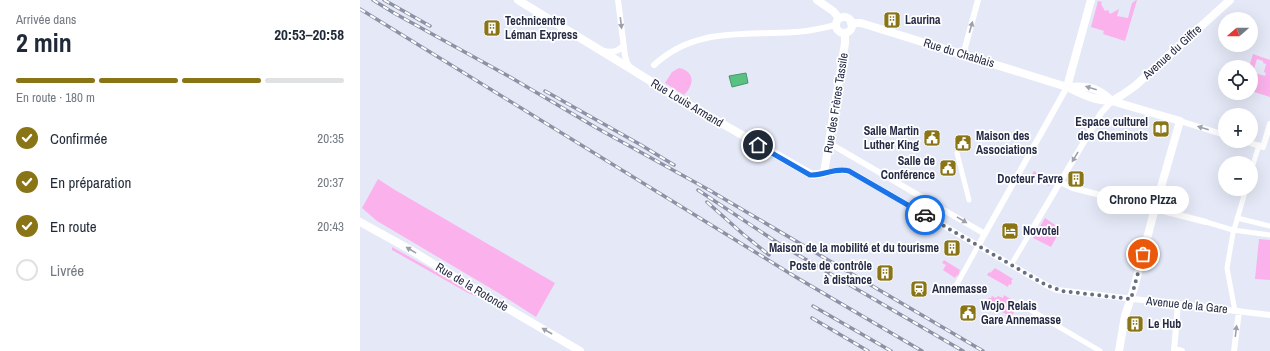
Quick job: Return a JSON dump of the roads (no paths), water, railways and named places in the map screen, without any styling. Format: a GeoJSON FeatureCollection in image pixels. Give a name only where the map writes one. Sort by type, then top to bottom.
{"type":"FeatureCollection","features":[{"type":"Feature","properties":{"kind":"street","name":"Rue Louis Armand"},"geometry":{"type":"LineString","coordinates":[[518,0],[681,100],[810,175],[824,173]]}},
{"type":"Feature","properties":{"kind":"street"},"geometry":{"type":"LineString","coordinates":[[618,0],[626,60],[634,70]]}},
{"type":"Feature","properties":{"kind":"street"},"geometry":{"type":"LineString","coordinates":[[654,65],[674,50],[692,41],[706,37],[798,32],[838,22],[843,17],[850,20],[851,23],[849,30],[845,32],[839,31],[838,22],[833,11],[817,0]]}},
{"type":"Feature","properties":{"kind":"street"},"geometry":{"type":"LineString","coordinates":[[963,55],[978,0]]}},
{"type":"Feature","properties":{"kind":"street"},"geometry":{"type":"LineString","coordinates":[[946,292],[956,284],[1067,87],[1091,0]]}},
{"type":"Feature","properties":{"kind":"street","name":"Avenue du Giffre"},"geometry":{"type":"LineString","coordinates":[[1112,101],[1135,86],[1230,0]]}},
{"type":"Feature","properties":{"kind":"street","name":"Rue du Chablais"},"geometry":{"type":"LineString","coordinates":[[851,23],[861,23],[1067,87],[1078,93],[1098,99],[1112,101],[1218,133]]}},
{"type":"Feature","properties":{"kind":"street","name":"Rue des Frères Tassile"},"geometry":{"type":"LineString","coordinates":[[824,173],[845,43],[845,32]]}},
{"type":"Feature","properties":{"kind":"street"},"geometry":{"type":"LineString","coordinates":[[603,51],[614,52],[620,50],[623,46]]}},
{"type":"Feature","properties":{"kind":"street"},"geometry":{"type":"LineString","coordinates":[[1011,265],[1100,113],[1112,101]]}},
{"type":"Feature","properties":{"kind":"street"},"geometry":{"type":"LineString","coordinates":[[1119,351],[1123,322],[1131,299],[1180,121]]}},
{"type":"Feature","properties":{"kind":"street"},"geometry":{"type":"LineString","coordinates":[[1257,156],[1270,124]]}},
{"type":"Feature","properties":{"kind":"street"},"geometry":{"type":"LineString","coordinates":[[829,145],[933,207],[938,206],[985,234]]}},
{"type":"Feature","properties":{"kind":"street"},"geometry":{"type":"LineString","coordinates":[[957,153],[969,200]]}},
{"type":"Feature","properties":{"kind":"street","name":"Avenue de la Gare"},"geometry":{"type":"LineString","coordinates":[[824,173],[841,170],[849,171],[1048,287],[1056,290],[1270,314]]}},
{"type":"Feature","properties":{"kind":"street"},"geometry":{"type":"LineString","coordinates":[[1060,182],[1073,188],[1206,222],[1233,232],[1270,235]]}},
{"type":"Feature","properties":{"kind":"street"},"geometry":{"type":"LineString","coordinates":[[1234,351],[1237,311],[1227,270],[1233,232],[1244,196]]}},
{"type":"Feature","properties":{"kind":"street"},"geometry":{"type":"LineString","coordinates":[[1237,218],[1270,226]]}},
{"type":"Feature","properties":{"kind":"street","name":"Rue de la Rotonde"},"geometry":{"type":"LineString","coordinates":[[361,222],[580,351]]}},
{"type":"Feature","properties":{"kind":"street"},"geometry":{"type":"LineString","coordinates":[[1178,304],[1174,349],[1182,351]]}},
{"type":"Feature","properties":{"kind":"street"},"geometry":{"type":"LineString","coordinates":[[1032,311],[1100,351]]}},
{"type":"Feature","properties":{"kind":"street"},"geometry":{"type":"LineString","coordinates":[[1114,351],[1120,342]]}},
{"type":"Feature","properties":{"kind":"railway"},"geometry":{"type":"LineString","coordinates":[[373,0],[595,127],[709,190],[983,351]]}},
{"type":"Feature","properties":{"kind":"railway"},"geometry":{"type":"LineString","coordinates":[[384,0],[430,26]]}},
{"type":"Feature","properties":{"kind":"railway"},"geometry":{"type":"LineString","coordinates":[[360,9],[794,276],[922,351]]}},
{"type":"Feature","properties":{"kind":"railway"},"geometry":{"type":"LineString","coordinates":[[545,91],[674,165]]}},
{"type":"Feature","properties":{"kind":"railway"},"geometry":{"type":"LineString","coordinates":[[698,190],[781,245],[963,351]]}},
{"type":"Feature","properties":{"kind":"railway"},"geometry":{"type":"LineString","coordinates":[[707,202],[769,255]]}},
{"type":"Feature","properties":{"kind":"railway"},"geometry":{"type":"LineString","coordinates":[[813,306],[891,351]]}},
{"type":"Feature","properties":{"kind":"railway"},"geometry":{"type":"LineString","coordinates":[[812,318],[868,351]]}},
{"type":"Feature","properties":{"kind":"place","name":"Laurina"},"geometry":{"type":"Point","coordinates":[892,20]}},
{"type":"Feature","properties":{"kind":"place","name":"Technicentre Léman Express"},"geometry":{"type":"Point","coordinates":[492,28]}},
{"type":"Feature","properties":{"kind":"place","name":"Espace culturel des Cheminots"},"geometry":{"type":"Point","coordinates":[1161,129]}},
{"type":"Feature","properties":{"kind":"place","name":"Salle Martin Luther King"},"geometry":{"type":"Point","coordinates":[932,138]}},
{"type":"Feature","properties":{"kind":"place","name":"Maison des Associations"},"geometry":{"type":"Point","coordinates":[963,143]}},
{"type":"Feature","properties":{"kind":"place","name":"Salle de Conférence"},"geometry":{"type":"Point","coordinates":[948,168]}},
{"type":"Feature","properties":{"kind":"place","name":"Docteur Favre"},"geometry":{"type":"Point","coordinates":[1076,179]}},
{"type":"Feature","properties":{"kind":"place","name":"Novotel"},"geometry":{"type":"Point","coordinates":[1010,231]}},
{"type":"Feature","properties":{"kind":"place","name":"Maison de la mobilité et du tourisme"},"geometry":{"type":"Point","coordinates":[952,248]}},
{"type":"Feature","properties":{"kind":"place","name":"Chrono PIzza"},"geometry":{"type":"Point","coordinates":[1143,254]}},
{"type":"Feature","properties":{"kind":"place","name":"Poste de contrôle à distance"},"geometry":{"type":"Point","coordinates":[885,273]}},
{"type":"Feature","properties":{"kind":"place","name":"Annemasse"},"geometry":{"type":"Point","coordinates":[919,289]}},
{"type":"Feature","properties":{"kind":"place","name":"Wojo Relais Gare Annemasse"},"geometry":{"type":"Point","coordinates":[968,313]}},
{"type":"Feature","properties":{"kind":"place","name":"Le Hub"},"geometry":{"type":"Point","coordinates":[1135,324]}}]}
